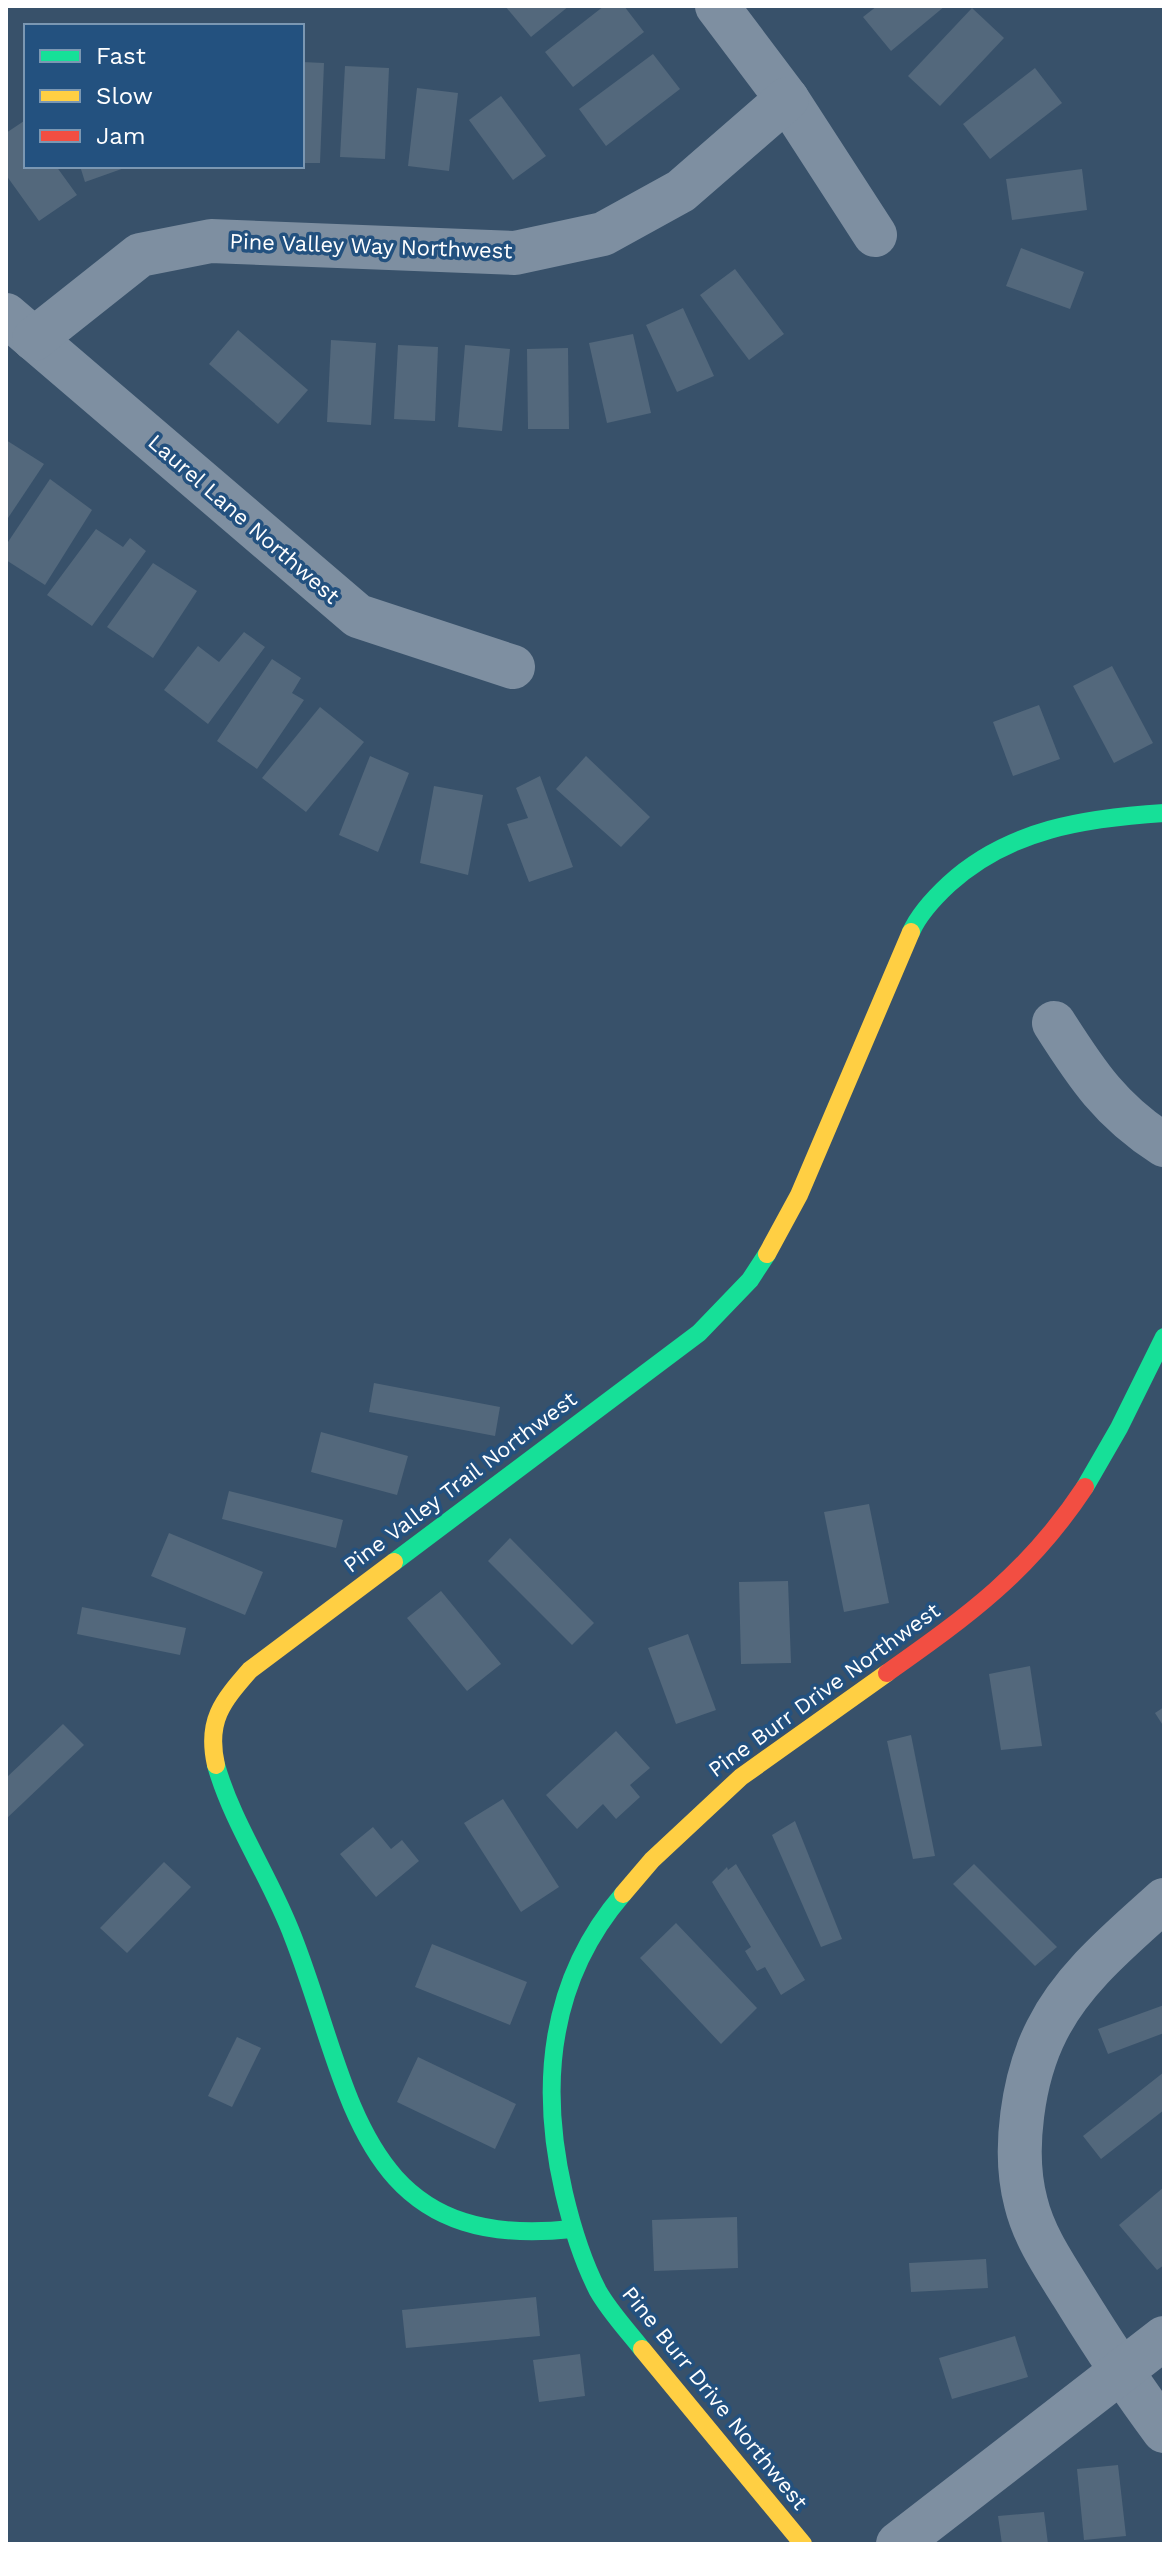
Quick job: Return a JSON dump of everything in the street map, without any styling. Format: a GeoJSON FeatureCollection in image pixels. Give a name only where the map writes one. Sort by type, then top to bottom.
{"type":"FeatureCollection","features":[{"type":"Feature","properties":{"kind":"street"},"geometry":{"type":"LineString","coordinates":[[717,6],[787,99],[875,235]]}},
{"type":"Feature","properties":{"kind":"street","name":"Pine Valley Way Northwest"},"geometry":{"type":"LineString","coordinates":[[20,327],[140,255],[211,241],[515,253],[603,234],[681,191],[787,99]]}},
{"type":"Feature","properties":{"kind":"street","name":"Laurel Lane Northwest"},"geometry":{"type":"LineString","coordinates":[[20,327],[358,616],[513,667]]}},
{"type":"Feature","properties":{"kind":"street","name":"Pine Valley Trail Northwest"},"geometry":{"type":"LineString","coordinates":[[572,2229],[541,2233],[513,2232],[458,2221],[410,2195],[377,2155],[363,2129],[329,2043],[284,1913],[227,1796],[215,1764],[212,1734],[220,1707],[250,1670],[699,1333],[739,1294],[761,1265],[799,1195],[914,925],[940,889],[978,859],[1000,847],[1054,827],[1094,819],[1164,813]]}},
{"type":"Feature","properties":{"kind":"street"},"geometry":{"type":"LineString","coordinates":[[1054,1023],[1103,1095],[1130,1122],[1164,1145]]}},
{"type":"Feature","properties":{"kind":"street","name":"Pine Burr Drive Northwest"},"geometry":{"type":"LineString","coordinates":[[803,2544],[607,2306],[586,2268],[572,2229],[554,2146],[550,2101],[551,2055],[567,1988],[597,1928],[658,1855],[741,1777],[951,1627],[1025,1565],[1050,1536],[1091,1477],[1164,1337]]}},
{"type":"Feature","properties":{"kind":"street"},"geometry":{"type":"LineString","coordinates":[[1164,1900],[1109,1949],[1061,2007],[1038,2052],[1025,2094],[1021,2178],[1034,2227],[1054,2264],[1164,2431]]}},
{"type":"Feature","properties":{"kind":"street"},"geometry":{"type":"LineString","coordinates":[[898,2544],[1164,2338]]}},
{"type":"Feature","properties":{"kind":"building"},"geometry":{"type":"Polygon","coordinates":[[[505,6],[569,6],[531,37],[505,6]]]}},
{"type":"Feature","properties":{"kind":"building"},"geometry":{"type":"Polygon","coordinates":[[[604,6],[624,6],[644,32],[573,87],[545,52],[604,6]]]}},
{"type":"Feature","properties":{"kind":"building"},"geometry":{"type":"Polygon","coordinates":[[[877,6],[945,6],[891,51],[863,17],[877,6]]]}},
{"type":"Feature","properties":{"kind":"building"},"geometry":{"type":"Polygon","coordinates":[[[972,8],[1004,38],[940,106],[908,76],[972,8]]]}},
{"type":"Feature","properties":{"kind":"building"},"geometry":{"type":"Polygon","coordinates":[[[653,54],[680,89],[606,146],[579,109],[653,54]]]}},
{"type":"Feature","properties":{"kind":"building"},"geometry":{"type":"Polygon","coordinates":[[[304,62],[324,63],[320,163],[304,163],[304,62]]]}},
{"type":"Feature","properties":{"kind":"building"},"geometry":{"type":"Polygon","coordinates":[[[345,66],[389,68],[385,159],[340,157],[345,66]]]}},
{"type":"Feature","properties":{"kind":"building"},"geometry":{"type":"Polygon","coordinates":[[[1035,68],[1062,103],[990,159],[963,124],[1035,68]]]}},
{"type":"Feature","properties":{"kind":"building"},"geometry":{"type":"Polygon","coordinates":[[[417,88],[458,93],[449,171],[408,166],[417,88]]]}},
{"type":"Feature","properties":{"kind":"building"},"geometry":{"type":"Polygon","coordinates":[[[501,96],[546,156],[513,180],[469,120],[501,96]]]}},
{"type":"Feature","properties":{"kind":"building"},"geometry":{"type":"Polygon","coordinates":[[[24,121],[24,168],[57,168],[77,195],[39,221],[6,175],[6,133],[24,121]]]}},
{"type":"Feature","properties":{"kind":"building"},"geometry":{"type":"Polygon","coordinates":[[[81,168],[124,168],[85,182],[81,168]]]}},
{"type":"Feature","properties":{"kind":"building"},"geometry":{"type":"Polygon","coordinates":[[[1082,169],[1087,210],[1012,220],[1006,179],[1082,169]]]}},
{"type":"Feature","properties":{"kind":"building"},"geometry":{"type":"Polygon","coordinates":[[[1021,248],[1084,272],[1070,309],[1006,286],[1021,248]]]}},
{"type":"Feature","properties":{"kind":"building"},"geometry":{"type":"Polygon","coordinates":[[[735,269],[784,334],[749,360],[700,295],[735,269]]]}},
{"type":"Feature","properties":{"kind":"building"},"geometry":{"type":"Polygon","coordinates":[[[683,308],[714,376],[677,392],[646,325],[683,308]]]}},
{"type":"Feature","properties":{"kind":"building"},"geometry":{"type":"Polygon","coordinates":[[[238,330],[308,390],[278,424],[209,364],[238,330]]]}},
{"type":"Feature","properties":{"kind":"building"},"geometry":{"type":"Polygon","coordinates":[[[633,334],[651,413],[607,423],[589,343],[633,334]]]}},
{"type":"Feature","properties":{"kind":"building"},"geometry":{"type":"Polygon","coordinates":[[[331,340],[376,343],[371,425],[327,422],[331,340]]]}},
{"type":"Feature","properties":{"kind":"building"},"geometry":{"type":"Polygon","coordinates":[[[398,345],[438,347],[435,421],[394,419],[398,345]]]}},
{"type":"Feature","properties":{"kind":"building"},"geometry":{"type":"Polygon","coordinates":[[[465,345],[510,349],[502,431],[458,427],[465,345]]]}},
{"type":"Feature","properties":{"kind":"building"},"geometry":{"type":"Polygon","coordinates":[[[568,348],[569,429],[528,429],[527,349],[568,348]]]}},
{"type":"Feature","properties":{"kind":"building"},"geometry":{"type":"Polygon","coordinates":[[[6,440],[44,464],[6,521],[6,440]]]}},
{"type":"Feature","properties":{"kind":"building"},"geometry":{"type":"Polygon","coordinates":[[[50,479],[92,510],[45,585],[6,560],[6,545],[50,479]]]}},
{"type":"Feature","properties":{"kind":"building"},"geometry":{"type":"Polygon","coordinates":[[[96,529],[123,547],[130,538],[146,551],[92,626],[47,595],[96,529]]]}},
{"type":"Feature","properties":{"kind":"building"},"geometry":{"type":"Polygon","coordinates":[[[153,563],[197,591],[153,658],[107,627],[153,563]]]}},
{"type":"Feature","properties":{"kind":"building"},"geometry":{"type":"Polygon","coordinates":[[[244,632],[265,647],[208,724],[164,690],[198,646],[219,662],[244,632]]]}},
{"type":"Feature","properties":{"kind":"building"},"geometry":{"type":"Polygon","coordinates":[[[272,659],[301,678],[292,693],[304,700],[257,769],[217,741],[272,659]]]}},
{"type":"Feature","properties":{"kind":"building"},"geometry":{"type":"Polygon","coordinates":[[[1112,666],[1153,743],[1114,763],[1073,686],[1112,666]]]}},
{"type":"Feature","properties":{"kind":"building"},"geometry":{"type":"Polygon","coordinates":[[[1039,705],[1060,759],[1013,776],[993,722],[1039,705]]]}},
{"type":"Feature","properties":{"kind":"building"},"geometry":{"type":"Polygon","coordinates":[[[320,707],[364,742],[306,812],[262,778],[320,707]]]}},
{"type":"Feature","properties":{"kind":"building"},"geometry":{"type":"Polygon","coordinates":[[[370,756],[409,773],[378,852],[339,835],[370,756]]]}},
{"type":"Feature","properties":{"kind":"building"},"geometry":{"type":"Polygon","coordinates":[[[586,756],[650,817],[621,847],[556,789],[586,756]]]}},
{"type":"Feature","properties":{"kind":"building"},"geometry":{"type":"Polygon","coordinates":[[[540,776],[573,867],[529,882],[507,824],[528,818],[516,788],[540,776]]]}},
{"type":"Feature","properties":{"kind":"building"},"geometry":{"type":"Polygon","coordinates":[[[434,786],[483,795],[468,875],[420,863],[434,786]]]}},
{"type":"Feature","properties":{"kind":"building"},"geometry":{"type":"Polygon","coordinates":[[[374,1383],[500,1407],[495,1436],[369,1412],[374,1383]]]}},
{"type":"Feature","properties":{"kind":"building"},"geometry":{"type":"Polygon","coordinates":[[[321,1432],[408,1456],[397,1495],[311,1472],[321,1432]]]}},
{"type":"Feature","properties":{"kind":"building"},"geometry":{"type":"Polygon","coordinates":[[[229,1491],[343,1520],[336,1548],[222,1519],[229,1491]]]}},
{"type":"Feature","properties":{"kind":"building"},"geometry":{"type":"Polygon","coordinates":[[[869,1504],[889,1603],[844,1612],[824,1512],[869,1504]]]}},
{"type":"Feature","properties":{"kind":"building"},"geometry":{"type":"Polygon","coordinates":[[[169,1533],[263,1572],[245,1615],[151,1576],[169,1533]]]}},
{"type":"Feature","properties":{"kind":"building"},"geometry":{"type":"Polygon","coordinates":[[[510,1538],[594,1623],[572,1645],[488,1561],[510,1538]]]}},
{"type":"Feature","properties":{"kind":"building"},"geometry":{"type":"Polygon","coordinates":[[[788,1581],[791,1663],[741,1664],[739,1582],[788,1581]]]}},
{"type":"Feature","properties":{"kind":"building"},"geometry":{"type":"Polygon","coordinates":[[[441,1591],[501,1664],[467,1691],[407,1618],[441,1591]]]}},
{"type":"Feature","properties":{"kind":"building"},"geometry":{"type":"Polygon","coordinates":[[[82,1607],[186,1628],[180,1655],[77,1634],[82,1607]]]}},
{"type":"Feature","properties":{"kind":"building"},"geometry":{"type":"Polygon","coordinates":[[[688,1634],[716,1710],[676,1724],[648,1648],[688,1634]]]}},
{"type":"Feature","properties":{"kind":"building"},"geometry":{"type":"Polygon","coordinates":[[[1030,1666],[1042,1746],[1001,1750],[989,1674],[1030,1666]]]}},
{"type":"Feature","properties":{"kind":"building"},"geometry":{"type":"Polygon","coordinates":[[[1164,1707],[1164,1727],[1155,1713],[1164,1707]]]}},
{"type":"Feature","properties":{"kind":"building"},"geometry":{"type":"Polygon","coordinates":[[[63,1724],[84,1745],[6,1819],[6,1778],[63,1724]]]}},
{"type":"Feature","properties":{"kind":"building"},"geometry":{"type":"Polygon","coordinates":[[[616,1731],[650,1768],[630,1785],[640,1797],[616,1819],[603,1804],[577,1829],[546,1795],[616,1731]]]}},
{"type":"Feature","properties":{"kind":"building"},"geometry":{"type":"Polygon","coordinates":[[[911,1735],[935,1856],[913,1859],[887,1741],[911,1735]]]}},
{"type":"Feature","properties":{"kind":"building"},"geometry":{"type":"Polygon","coordinates":[[[503,1799],[559,1887],[521,1912],[464,1823],[503,1799]]]}},
{"type":"Feature","properties":{"kind":"building"},"geometry":{"type":"Polygon","coordinates":[[[795,1821],[842,1939],[821,1947],[772,1835],[795,1821]]]}},
{"type":"Feature","properties":{"kind":"building"},"geometry":{"type":"Polygon","coordinates":[[[373,1827],[391,1849],[402,1840],[419,1861],[376,1897],[340,1854],[373,1827]]]}},
{"type":"Feature","properties":{"kind":"building"},"geometry":{"type":"Polygon","coordinates":[[[164,1862],[191,1887],[127,1953],[100,1928],[164,1862]]]}},
{"type":"Feature","properties":{"kind":"building"},"geometry":{"type":"Polygon","coordinates":[[[736,1864],[805,1980],[781,1995],[765,1967],[757,1971],[745,1951],[751,1947],[712,1882],[727,1867],[728,1870],[736,1864]]]}},
{"type":"Feature","properties":{"kind":"building"},"geometry":{"type":"Polygon","coordinates":[[[974,1864],[1057,1947],[1035,1966],[953,1884],[974,1864]]]}},
{"type":"Feature","properties":{"kind":"building"},"geometry":{"type":"Polygon","coordinates":[[[676,1923],[757,2008],[721,2044],[640,1958],[676,1923]]]}},
{"type":"Feature","properties":{"kind":"building"},"geometry":{"type":"Polygon","coordinates":[[[432,1944],[527,1982],[510,2025],[415,1987],[432,1944]]]}},
{"type":"Feature","properties":{"kind":"building"},"geometry":{"type":"Polygon","coordinates":[[[1164,2005],[1164,2033],[1108,2054],[1098,2029],[1164,2005]]]}},
{"type":"Feature","properties":{"kind":"building"},"geometry":{"type":"Polygon","coordinates":[[[237,2037],[261,2048],[232,2107],[208,2096],[237,2037]]]}},
{"type":"Feature","properties":{"kind":"building"},"geometry":{"type":"Polygon","coordinates":[[[418,2057],[516,2104],[495,2149],[397,2102],[418,2057]]]}},
{"type":"Feature","properties":{"kind":"building"},"geometry":{"type":"Polygon","coordinates":[[[1164,2072],[1164,2110],[1101,2159],[1083,2136],[1164,2072]]]}},
{"type":"Feature","properties":{"kind":"building"},"geometry":{"type":"Polygon","coordinates":[[[1164,2187],[1164,2265],[1157,2270],[1119,2225],[1164,2187]]]}},
{"type":"Feature","properties":{"kind":"building"},"geometry":{"type":"Polygon","coordinates":[[[737,2217],[738,2268],[654,2271],[652,2220],[737,2217]]]}},
{"type":"Feature","properties":{"kind":"building"},"geometry":{"type":"Polygon","coordinates":[[[986,2259],[988,2288],[911,2292],[909,2263],[986,2259]]]}},
{"type":"Feature","properties":{"kind":"building"},"geometry":{"type":"Polygon","coordinates":[[[536,2297],[540,2336],[406,2348],[402,2310],[536,2297]]]}},
{"type":"Feature","properties":{"kind":"building"},"geometry":{"type":"Polygon","coordinates":[[[1015,2336],[1028,2377],[952,2399],[939,2358],[1015,2336]]]}},
{"type":"Feature","properties":{"kind":"building"},"geometry":{"type":"Polygon","coordinates":[[[580,2354],[585,2396],[539,2402],[533,2360],[580,2354]]]}},
{"type":"Feature","properties":{"kind":"building"},"geometry":{"type":"Polygon","coordinates":[[[1118,2465],[1126,2536],[1084,2540],[1077,2469],[1118,2465]]]}},
{"type":"Feature","properties":{"kind":"building"},"geometry":{"type":"Polygon","coordinates":[[[1044,2512],[1048,2544],[1002,2544],[998,2516],[1044,2512]]]}},
{"type":"Feature","properties":{"kind":"traffic: fast"},"geometry":{"type":"LineString","coordinates":[[911,932],[928,906],[949,884],[997,850],[1078,823],[1164,813]]}},
{"type":"Feature","properties":{"kind":"traffic: fast"},"geometry":{"type":"LineString","coordinates":[[394,1562],[699,1333],[750,1280],[767,1254]]}},
{"type":"Feature","properties":{"kind":"traffic: fast"},"geometry":{"type":"LineString","coordinates":[[1085,1487],[1119,1428],[1164,1337]]}},
{"type":"Feature","properties":{"kind":"traffic: fast"},"geometry":{"type":"LineString","coordinates":[[216,1765],[232,1809],[284,1915],[351,2103],[374,2149],[405,2187],[446,2215],[501,2230],[572,2229]]}},
{"type":"Feature","properties":{"kind":"traffic: fast"},"geometry":{"type":"LineString","coordinates":[[623,1894],[598,1927],[579,1962],[565,1998],[556,2036],[552,2113],[564,2193],[582,2255],[603,2299],[642,2349]]}},
{"type":"Feature","properties":{"kind":"traffic: slow"},"geometry":{"type":"LineString","coordinates":[[767,1254],[799,1195],[911,932]]}},
{"type":"Feature","properties":{"kind":"traffic: slow"},"geometry":{"type":"LineString","coordinates":[[216,1765],[213,1750],[215,1724],[231,1692],[250,1670],[394,1562]]}},
{"type":"Feature","properties":{"kind":"traffic: slow"},"geometry":{"type":"LineString","coordinates":[[623,1894],[652,1860],[741,1777],[887,1673]]}},
{"type":"Feature","properties":{"kind":"traffic: slow"},"geometry":{"type":"LineString","coordinates":[[642,2349],[803,2544]]}},
{"type":"Feature","properties":{"kind":"traffic: jam"},"geometry":{"type":"LineString","coordinates":[[887,1673],[996,1590],[1042,1544],[1085,1487]]}}]}
